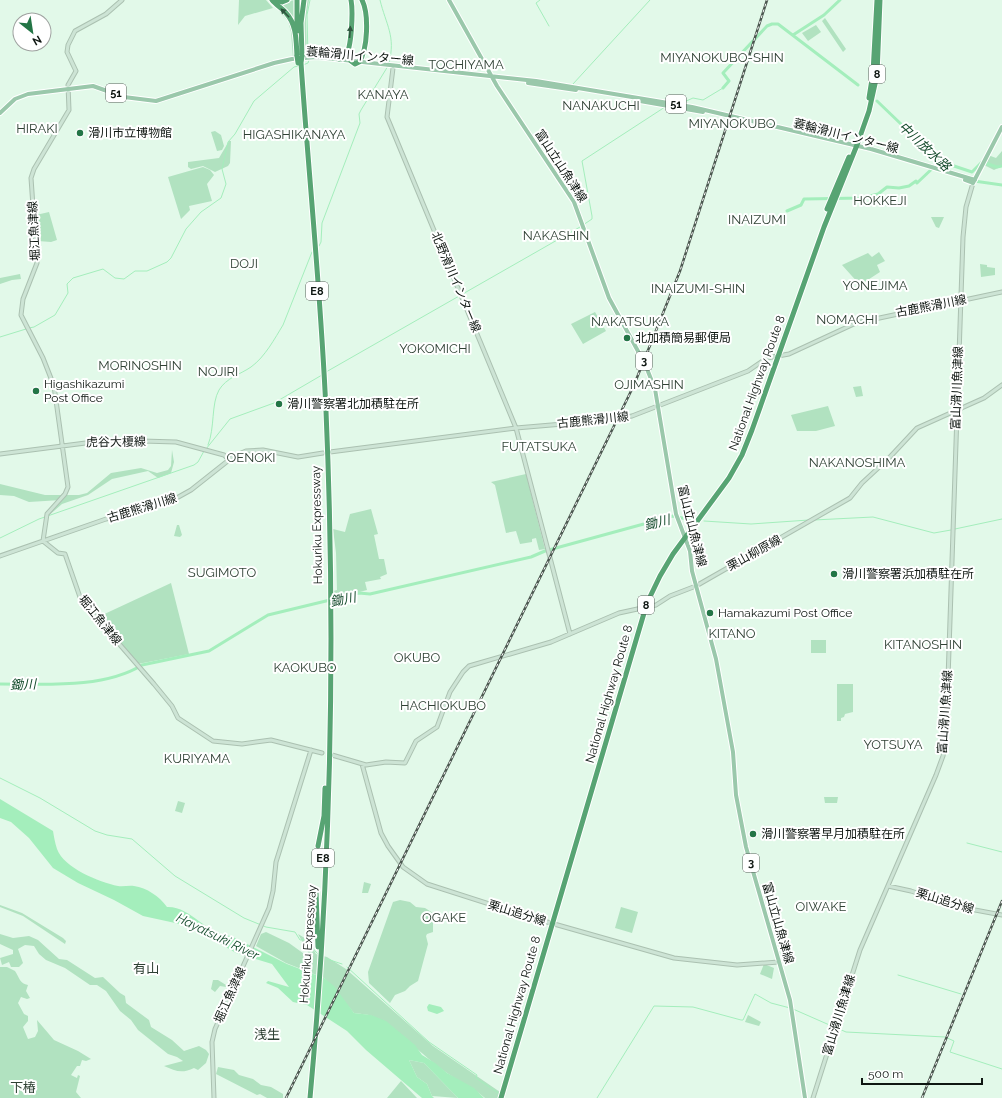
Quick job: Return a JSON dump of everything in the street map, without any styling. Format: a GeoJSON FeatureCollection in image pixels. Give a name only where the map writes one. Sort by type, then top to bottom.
{"type":"FeatureCollection","features":[{"type":"Feature","properties":{"kind":"highway"},"geometry":{"type":"LineString","coordinates":[[272,0],[286,13],[292,22],[300,56]]}},
{"type":"Feature","properties":{"kind":"highway"},"geometry":{"type":"LineString","coordinates":[[276,0],[282,2],[287,0]]}},
{"type":"Feature","properties":{"kind":"highway","name":"Hokuriku Expressway"},"geometry":{"type":"LineString","coordinates":[[298,0],[299,70],[318,310],[329,520]]}},
{"type":"Feature","properties":{"kind":"highway"},"geometry":{"type":"LineString","coordinates":[[300,56],[301,23],[304,0]]}},
{"type":"Feature","properties":{"kind":"highway"},"geometry":{"type":"LineString","coordinates":[[349,49],[358,62],[363,52],[367,19],[362,0]]}},
{"type":"Feature","properties":{"kind":"highway","name":"National Highway Route 8"},"geometry":{"type":"LineString","coordinates":[[855,146],[872,85],[877,0]]}},
{"type":"Feature","properties":{"kind":"highway","name":"National Highway Route 8"},"geometry":{"type":"LineString","coordinates":[[500,1095],[644,608],[660,576],[684,538],[720,491],[738,462],[752,430],[776,356],[869,111],[876,84],[880,0]]}},
{"type":"Feature","properties":{"kind":"highway"},"geometry":{"type":"LineString","coordinates":[[339,60],[346,57],[349,49],[351,1]]}},
{"type":"Feature","properties":{"kind":"highway","name":"Hokuriku Expressway"},"geometry":{"type":"LineString","coordinates":[[299,63],[321,310],[329,520],[330,687],[320,940],[318,951],[315,1016]]}},
{"type":"Feature","properties":{"kind":"highway","name":"Hokuriku Expressway"},"geometry":{"type":"LineString","coordinates":[[308,1098],[328,825],[329,696]]}},
{"type":"Feature","properties":{"kind":"highway"},"geometry":{"type":"LineString","coordinates":[[318,846],[324,816],[326,775]]}},
{"type":"Feature","properties":{"kind":"highway"},"geometry":{"type":"LineString","coordinates":[[316,892],[320,940]]}},
{"type":"Feature","properties":{"kind":"main road","name":"堀江魚津線"},"geometry":{"type":"LineString","coordinates":[[122,0],[106,14],[75,31],[72,35],[67,52],[76,71],[68,85],[69,110],[34,169],[32,177],[37,263],[23,299],[21,311],[23,321],[43,358],[54,386],[68,487],[65,494],[46,514],[43,541],[58,553],[65,554],[81,600],[154,684],[172,706],[178,718],[208,738],[216,741],[249,744],[271,740],[312,750],[276,862],[271,902],[261,928],[215,1029],[212,1048],[214,1098]]}},
{"type":"Feature","properties":{"kind":"main road","name":"富山立山魚津線"},"geometry":{"type":"LineString","coordinates":[[448,0],[493,78],[577,208],[609,298],[645,364],[654,389],[659,407],[676,514],[690,551],[696,586],[716,659],[733,752],[736,795],[746,847],[792,1013],[805,1098]]}},
{"type":"Feature","properties":{"kind":"main road","name":"蓑輪滑川インター線"},"geometry":{"type":"LineString","coordinates":[[0,113],[20,97],[37,92],[92,86],[124,97],[156,101],[235,75],[292,59],[311,57],[537,84],[687,109],[855,146],[974,181]]}},
{"type":"Feature","properties":{"kind":"main road","name":"蓑輪滑川インター線"},"geometry":{"type":"LineString","coordinates":[[235,75],[302,60],[358,62],[393,68],[493,78]]}},
{"type":"Feature","properties":{"kind":"main road","name":"北野滑川インター線"},"geometry":{"type":"LineString","coordinates":[[393,68],[386,117],[516,428],[570,634]]}},
{"type":"Feature","properties":{"kind":"main road"},"geometry":{"type":"LineString","coordinates":[[974,181],[1002,127]]}},
{"type":"Feature","properties":{"kind":"main road","name":"富山滑川魚津線"},"geometry":{"type":"LineString","coordinates":[[813,1098],[858,956],[943,756],[945,743],[964,216],[974,181]]}},
{"type":"Feature","properties":{"kind":"main road","name":"古鹿熊滑川線"},"geometry":{"type":"LineString","coordinates":[[330,452],[516,428],[616,419],[659,407],[748,371],[762,361],[776,356],[789,354],[861,321],[1002,292]]}},
{"type":"Feature","properties":{"kind":"main road","name":"栗山柳原線"},"geometry":{"type":"LineString","coordinates":[[362,764],[405,763],[416,741],[434,731],[437,727],[450,692],[463,672],[469,666],[551,642],[619,613],[656,605],[670,596],[696,586],[850,498],[913,431],[957,409],[984,398],[1002,385]]}},
{"type":"Feature","properties":{"kind":"main road","name":"虎谷大榎線"},"geometry":{"type":"LineString","coordinates":[[0,454],[109,440],[170,442],[219,453],[226,456],[229,460]]}},
{"type":"Feature","properties":{"kind":"main road","name":"古鹿熊滑川線"},"geometry":{"type":"LineString","coordinates":[[0,556],[106,519],[173,500],[190,490],[239,453],[257,450],[298,457],[323,453]]}},
{"type":"Feature","properties":{"kind":"main road"},"geometry":{"type":"LineString","coordinates":[[312,750],[322,753]]}},
{"type":"Feature","properties":{"kind":"main road"},"geometry":{"type":"LineString","coordinates":[[332,755],[362,764]]}},
{"type":"Feature","properties":{"kind":"main road","name":"栗山追分線"},"geometry":{"type":"LineString","coordinates":[[362,764],[385,840],[396,858],[412,875],[427,884],[442,891],[679,959],[736,965],[779,962]]}},
{"type":"Feature","properties":{"kind":"main road","name":"栗山追分線"},"geometry":{"type":"LineString","coordinates":[[888,886],[911,891],[959,907],[1002,915]]}},
{"type":"Feature","properties":{"kind":"shaded area"},"geometry":{"type":"Polygon","coordinates":[[[239,0],[266,0],[273,8],[245,16],[238,25],[239,0]]]}},
{"type":"Feature","properties":{"kind":"shaded area"},"geometry":{"type":"Polygon","coordinates":[[[269,0],[289,18],[293,29],[296,57],[293,58],[291,32],[288,21],[269,0]]]}},
{"type":"Feature","properties":{"kind":"shaded area"},"geometry":{"type":"Polygon","coordinates":[[[273,0],[287,2],[294,0],[295,25],[273,0]]]}},
{"type":"Feature","properties":{"kind":"shaded area"},"geometry":{"type":"Polygon","coordinates":[[[306,0],[309,0],[306,20],[307,56],[303,56],[304,5],[306,0]]]}},
{"type":"Feature","properties":{"kind":"shaded area"},"geometry":{"type":"Polygon","coordinates":[[[825,18],[846,49],[843,52],[822,21],[825,18]]]}},
{"type":"Feature","properties":{"kind":"shaded area"},"geometry":{"type":"Polygon","coordinates":[[[816,25],[821,32],[808,41],[802,33],[816,25]]]}},
{"type":"Feature","properties":{"kind":"shaded area"},"geometry":{"type":"Polygon","coordinates":[[[215,131],[221,135],[224,146],[222,150],[217,151],[211,132],[215,131]]]}},
{"type":"Feature","properties":{"kind":"shaded area"},"geometry":{"type":"Polygon","coordinates":[[[229,141],[231,141],[230,163],[228,166],[215,172],[203,166],[191,169],[188,167],[188,162],[219,158],[229,141]]]}},
{"type":"Feature","properties":{"kind":"shaded area"},"geometry":{"type":"Polygon","coordinates":[[[1002,151],[1002,166],[994,170],[984,165],[988,155],[996,158],[1002,151]]]}},
{"type":"Feature","properties":{"kind":"shaded area"},"geometry":{"type":"Polygon","coordinates":[[[203,167],[210,170],[214,175],[207,184],[212,201],[189,206],[190,210],[181,219],[168,177],[203,167]]]}},
{"type":"Feature","properties":{"kind":"shaded area"},"geometry":{"type":"Polygon","coordinates":[[[49,212],[57,240],[51,242],[38,241],[36,215],[49,212]]]}},
{"type":"Feature","properties":{"kind":"shaded area"},"geometry":{"type":"Polygon","coordinates":[[[931,217],[944,217],[939,228],[936,227],[931,217]]]}},
{"type":"Feature","properties":{"kind":"shaded area"},"geometry":{"type":"Polygon","coordinates":[[[879,252],[885,261],[877,265],[880,272],[860,285],[842,265],[868,253],[872,257],[879,252]]]}},
{"type":"Feature","properties":{"kind":"shaded area"},"geometry":{"type":"Polygon","coordinates":[[[980,264],[995,268],[995,275],[981,277],[980,264]]]}},
{"type":"Feature","properties":{"kind":"shaded area"},"geometry":{"type":"Polygon","coordinates":[[[20,274],[21,279],[0,284],[0,278],[20,274]]]}},
{"type":"Feature","properties":{"kind":"shaded area"},"geometry":{"type":"Polygon","coordinates":[[[595,312],[606,331],[583,344],[571,324],[595,312]]]}},
{"type":"Feature","properties":{"kind":"shaded area"},"geometry":{"type":"Polygon","coordinates":[[[861,386],[863,396],[856,397],[853,387],[861,386]]]}},
{"type":"Feature","properties":{"kind":"shaded area"},"geometry":{"type":"Polygon","coordinates":[[[828,406],[835,426],[816,431],[797,431],[791,415],[828,406]]]}},
{"type":"Feature","properties":{"kind":"shaded area"},"geometry":{"type":"Polygon","coordinates":[[[172,450],[174,462],[171,473],[158,478],[148,471],[112,479],[88,495],[62,504],[47,517],[61,500],[29,502],[14,496],[0,495],[0,484],[45,495],[79,495],[87,493],[111,473],[141,468],[157,473],[168,470],[171,466],[172,450]]]}},
{"type":"Feature","properties":{"kind":"shaded area"},"geometry":{"type":"Polygon","coordinates":[[[526,474],[545,549],[539,550],[536,538],[532,539],[532,542],[520,544],[516,531],[506,533],[495,485],[491,482],[526,474]]]}},
{"type":"Feature","properties":{"kind":"shaded area"},"geometry":{"type":"Polygon","coordinates":[[[371,509],[378,534],[374,535],[379,559],[384,559],[387,574],[380,577],[381,579],[365,582],[367,590],[333,599],[333,591],[337,590],[336,553],[333,529],[345,532],[350,514],[371,509]]]}},
{"type":"Feature","properties":{"kind":"shaded area"},"geometry":{"type":"Polygon","coordinates":[[[177,525],[179,525],[182,535],[180,537],[174,536],[177,525]]]}},
{"type":"Feature","properties":{"kind":"shaded area"},"geometry":{"type":"Polygon","coordinates":[[[171,583],[189,654],[138,664],[98,617],[171,583]]]}},
{"type":"Feature","properties":{"kind":"shaded area"},"geometry":{"type":"Polygon","coordinates":[[[811,640],[826,640],[826,653],[811,653],[811,640]]]}},
{"type":"Feature","properties":{"kind":"shaded area"},"geometry":{"type":"Polygon","coordinates":[[[837,684],[853,684],[853,712],[845,714],[844,717],[841,718],[841,721],[837,721],[837,684]]]}},
{"type":"Feature","properties":{"kind":"shaded area"},"geometry":{"type":"Polygon","coordinates":[[[824,797],[838,797],[837,803],[825,803],[824,797]]]}},
{"type":"Feature","properties":{"kind":"shaded area"},"geometry":{"type":"Polygon","coordinates":[[[178,801],[185,803],[182,813],[175,811],[178,801]]]}},
{"type":"Feature","properties":{"kind":"shaded area"},"geometry":{"type":"Polygon","coordinates":[[[364,882],[371,884],[368,893],[362,893],[364,882]]]}},
{"type":"Feature","properties":{"kind":"shaded area"},"geometry":{"type":"Polygon","coordinates":[[[400,900],[410,902],[416,907],[425,908],[433,913],[433,932],[427,934],[426,936],[428,944],[418,981],[405,991],[395,995],[390,1003],[369,983],[368,972],[393,902],[400,900]]]}},
{"type":"Feature","properties":{"kind":"shaded area"},"geometry":{"type":"Polygon","coordinates":[[[0,905],[22,913],[63,938],[66,941],[65,944],[23,916],[0,907],[0,905]]]}},
{"type":"Feature","properties":{"kind":"shaded area"},"geometry":{"type":"Polygon","coordinates":[[[621,907],[638,912],[632,933],[615,928],[621,907]]]}},
{"type":"Feature","properties":{"kind":"shaded area"},"geometry":{"type":"Polygon","coordinates":[[[266,932],[289,943],[307,956],[308,952],[298,934],[308,940],[316,954],[327,957],[346,969],[433,1046],[500,1092],[503,1098],[485,1098],[437,1066],[392,1028],[370,1015],[354,1013],[324,978],[286,963],[256,946],[261,934],[266,932]]]}},
{"type":"Feature","properties":{"kind":"shaded area"},"geometry":{"type":"Polygon","coordinates":[[[0,934],[13,938],[29,936],[38,940],[59,959],[67,960],[95,978],[103,977],[125,996],[126,1003],[149,1020],[151,1027],[172,1040],[184,1051],[199,1046],[206,1050],[209,1054],[206,1063],[198,1070],[194,1068],[186,1071],[175,1070],[164,1066],[183,1061],[168,1054],[138,1030],[131,1020],[120,1011],[106,991],[97,985],[90,985],[65,968],[46,960],[39,954],[34,946],[25,945],[18,949],[23,963],[19,967],[11,967],[9,962],[2,965],[0,958],[13,954],[13,950],[0,944],[0,934]]]}},
{"type":"Feature","properties":{"kind":"shaded area"},"geometry":{"type":"Polygon","coordinates":[[[764,964],[774,968],[772,979],[760,974],[764,964]]]}},
{"type":"Feature","properties":{"kind":"shaded area"},"geometry":{"type":"Polygon","coordinates":[[[0,967],[7,967],[15,971],[21,982],[28,985],[26,991],[30,998],[27,999],[21,997],[18,1003],[24,1014],[28,1016],[28,1021],[23,1027],[28,1039],[35,1037],[38,1031],[37,1020],[54,1040],[91,1059],[86,1061],[82,1060],[80,1066],[77,1066],[71,1075],[77,1078],[78,1075],[80,1076],[76,1092],[81,1098],[0,1098],[0,967]]]}},
{"type":"Feature","properties":{"kind":"shaded area"},"geometry":{"type":"Polygon","coordinates":[[[213,980],[218,980],[226,985],[226,987],[220,986],[215,992],[211,989],[213,980]]]}},
{"type":"Feature","properties":{"kind":"shaded area"},"geometry":{"type":"Polygon","coordinates":[[[748,1015],[761,1022],[759,1026],[745,1022],[748,1015]]]}},
{"type":"Feature","properties":{"kind":"shaded area"},"geometry":{"type":"Polygon","coordinates":[[[409,1060],[424,1063],[458,1098],[432,1096],[427,1084],[417,1077],[409,1060]]]}},
{"type":"Feature","properties":{"kind":"shaded area"},"geometry":{"type":"Polygon","coordinates":[[[218,1067],[234,1070],[239,1075],[253,1079],[261,1085],[271,1087],[283,1094],[283,1098],[267,1098],[260,1094],[257,1095],[216,1074],[218,1067]]]}},
{"type":"Feature","properties":{"kind":"shaded area"},"geometry":{"type":"Polygon","coordinates":[[[401,1081],[417,1098],[387,1098],[401,1081]]]}},
{"type":"Feature","properties":{"kind":"water","name":"Hayatsuki River"},"geometry":{"type":"Polygon","coordinates":[[[0,799],[53,831],[57,849],[61,856],[74,868],[92,878],[110,884],[134,886],[144,889],[156,896],[167,907],[184,911],[214,931],[231,936],[287,964],[324,978],[334,986],[354,1013],[371,1015],[386,1021],[415,1045],[422,1055],[447,1073],[474,1088],[484,1098],[458,1098],[424,1063],[409,1060],[417,1077],[427,1084],[434,1098],[422,1098],[366,1050],[347,1031],[307,1005],[293,1002],[278,988],[266,983],[268,981],[289,987],[272,964],[236,953],[189,926],[143,916],[78,883],[53,868],[29,838],[11,822],[0,818],[0,799]]]}},
{"type":"Feature","properties":{"kind":"water"},"geometry":{"type":"Polygon","coordinates":[[[429,1004],[441,1007],[444,1011],[437,1014],[428,1011],[427,1007],[429,1004]]]}},
{"type":"Feature","properties":{"kind":"waterway"},"geometry":{"type":"LineString","coordinates":[[308,57],[307,15],[310,0]]}},
{"type":"Feature","properties":{"kind":"waterway"},"geometry":{"type":"LineString","coordinates":[[380,0],[391,38],[391,54],[389,63]]}},
{"type":"Feature","properties":{"kind":"waterway"},"geometry":{"type":"LineString","coordinates":[[540,0],[536,3],[549,26]]}},
{"type":"Feature","properties":{"kind":"waterway"},"geometry":{"type":"LineString","coordinates":[[573,84],[650,0]]}},
{"type":"Feature","properties":{"kind":"waterway"},"geometry":{"type":"LineString","coordinates":[[793,35],[824,15],[840,0]]}},
{"type":"Feature","properties":{"kind":"waterway"},"geometry":{"type":"LineString","coordinates":[[723,88],[729,81],[723,73],[767,26],[772,24],[778,24],[858,85]]}},
{"type":"Feature","properties":{"kind":"waterway"},"geometry":{"type":"LineString","coordinates":[[303,65],[308,63],[309,60]]}},
{"type":"Feature","properties":{"kind":"waterway"},"geometry":{"type":"LineString","coordinates":[[29,328],[34,327],[55,315],[68,293],[67,284],[73,278],[103,269],[115,278],[124,279],[135,271],[147,271],[167,262],[171,258],[186,229],[201,212],[221,198],[226,184],[222,169],[228,142],[235,134],[254,101],[294,67],[298,66]]}},
{"type":"Feature","properties":{"kind":"waterway"},"geometry":{"type":"LineString","coordinates":[[319,246],[321,242],[322,223],[360,123],[359,114],[388,66]]}},
{"type":"Feature","properties":{"kind":"waterway"},"geometry":{"type":"LineString","coordinates":[[673,102],[684,102],[693,98],[703,100],[723,88]]}},
{"type":"Feature","properties":{"kind":"waterway","name":"中川放水路"},"geometry":{"type":"LineString","coordinates":[[877,101],[951,172]]}},
{"type":"Feature","properties":{"kind":"waterway"},"geometry":{"type":"LineString","coordinates":[[583,225],[592,219],[592,216],[582,161],[665,107]]}},
{"type":"Feature","properties":{"kind":"waterway"},"geometry":{"type":"LineString","coordinates":[[787,211],[801,205],[804,199],[862,198],[878,194],[887,187],[899,188],[909,186],[916,181],[917,183],[936,165],[942,168],[948,164],[972,172],[982,162],[997,167],[1002,166]]}},
{"type":"Feature","properties":{"kind":"waterway","name":"中川放水路"},"geometry":{"type":"LineString","coordinates":[[974,181],[1002,185]]}},
{"type":"Feature","properties":{"kind":"waterway"},"geometry":{"type":"LineString","coordinates":[[326,372],[580,227]]}},
{"type":"Feature","properties":{"kind":"waterway"},"geometry":{"type":"LineString","coordinates":[[208,445],[212,431],[215,402],[219,390],[230,379],[247,370],[256,363],[269,347],[283,325],[312,252]]}},
{"type":"Feature","properties":{"kind":"waterway"},"geometry":{"type":"LineString","coordinates":[[0,337],[26,329]]}},
{"type":"Feature","properties":{"kind":"waterway"},"geometry":{"type":"LineString","coordinates":[[206,449],[230,419],[274,403],[322,375]]}},
{"type":"Feature","properties":{"kind":"waterway"},"geometry":{"type":"LineString","coordinates":[[0,538],[39,519],[194,465],[198,462],[204,451]]}},
{"type":"Feature","properties":{"kind":"waterway","name":"鋤川"},"geometry":{"type":"LineString","coordinates":[[0,684],[73,684],[110,678],[127,673],[142,665],[209,651],[268,615],[359,593],[370,594],[531,557],[545,551],[673,516],[691,520]]}},
{"type":"Feature","properties":{"kind":"waterway","name":"鋤川"},"geometry":{"type":"LineString","coordinates":[[814,520],[873,517],[934,533],[951,530]]}},
{"type":"Feature","properties":{"kind":"waterway","name":"鋤川"},"geometry":{"type":"LineString","coordinates":[[955,529],[1002,519]]}},
{"type":"Feature","properties":{"kind":"waterway","name":"鋤川"},"geometry":{"type":"LineString","coordinates":[[704,521],[751,524],[809,520]]}},
{"type":"Feature","properties":{"kind":"waterway"},"geometry":{"type":"LineString","coordinates":[[0,778],[40,798],[95,831],[107,835],[132,839],[175,876],[244,918],[266,927],[295,932],[300,940],[307,939],[319,955]]}},
{"type":"Feature","properties":{"kind":"waterway"},"geometry":{"type":"LineString","coordinates":[[967,843],[1002,852]]}},
{"type":"Feature","properties":{"kind":"waterway"},"geometry":{"type":"LineString","coordinates":[[324,958],[342,964]]}},
{"type":"Feature","properties":{"kind":"waterway"},"geometry":{"type":"LineString","coordinates":[[347,967],[429,1042],[477,1075],[476,1078],[501,1095]]}},
{"type":"Feature","properties":{"kind":"waterway"},"geometry":{"type":"LineString","coordinates":[[898,975],[961,994]]}},
{"type":"Feature","properties":{"kind":"waterway"},"geometry":{"type":"LineString","coordinates":[[597,1098],[654,1006],[693,1007],[743,1020],[755,994],[771,1003],[790,1008]]}},
{"type":"Feature","properties":{"kind":"waterway"},"geometry":{"type":"LineString","coordinates":[[793,1009],[834,1027]]}},
{"type":"Feature","properties":{"kind":"waterway"},"geometry":{"type":"LineString","coordinates":[[837,1028],[846,1032],[945,1037],[954,1041],[950,1052],[1002,1069]]}},
{"type":"Feature","properties":{"kind":"railway"},"geometry":{"type":"LineString","coordinates":[[286,1098],[634,385],[680,271],[767,0]]}},
{"type":"Feature","properties":{"kind":"railway"},"geometry":{"type":"LineString","coordinates":[[922,1098],[1002,901]]}},
{"type":"Feature","properties":{"kind":"place","name":"滑川市立博物館"},"geometry":{"type":"Point","coordinates":[80,133]}},
{"type":"Feature","properties":{"kind":"place","name":"北加積簡易郵便局"},"geometry":{"type":"Point","coordinates":[627,338]}},
{"type":"Feature","properties":{"kind":"place","name":"Higashikazumi Post Office"},"geometry":{"type":"Point","coordinates":[36,391]}},
{"type":"Feature","properties":{"kind":"place","name":"滑川警察署北加積駐在所"},"geometry":{"type":"Point","coordinates":[279,404]}},
{"type":"Feature","properties":{"kind":"place","name":"滑川警察署浜加積駐在所"},"geometry":{"type":"Point","coordinates":[834,574]}},
{"type":"Feature","properties":{"kind":"place","name":"Hamakazumi Post Office"},"geometry":{"type":"Point","coordinates":[710,613]}},
{"type":"Feature","properties":{"kind":"place","name":"滑川警察署早月加積駐在所"},"geometry":{"type":"Point","coordinates":[753,834]}},
{"type":"Feature","properties":{"kind":"district","name":"MIYANOKUBO-SHIN"},"geometry":{"type":"Point","coordinates":[722,57]}},
{"type":"Feature","properties":{"kind":"district","name":"TOCHIYAMA"},"geometry":{"type":"Point","coordinates":[466,64]}},
{"type":"Feature","properties":{"kind":"district","name":"KANAYA"},"geometry":{"type":"Point","coordinates":[383,94]}},
{"type":"Feature","properties":{"kind":"district","name":"NANAKUCHI"},"geometry":{"type":"Point","coordinates":[601,105]}},
{"type":"Feature","properties":{"kind":"district","name":"MIYANOKUBO"},"geometry":{"type":"Point","coordinates":[732,123]}},
{"type":"Feature","properties":{"kind":"district","name":"HIRAKI"},"geometry":{"type":"Point","coordinates":[37,128]}},
{"type":"Feature","properties":{"kind":"district","name":"HIGASHIKANAYA"},"geometry":{"type":"Point","coordinates":[294,134]}},
{"type":"Feature","properties":{"kind":"district","name":"HOKKEJI"},"geometry":{"type":"Point","coordinates":[880,200]}},
{"type":"Feature","properties":{"kind":"district","name":"INAIZUMI"},"geometry":{"type":"Point","coordinates":[757,219]}},
{"type":"Feature","properties":{"kind":"district","name":"NAKASHIN"},"geometry":{"type":"Point","coordinates":[556,235]}},
{"type":"Feature","properties":{"kind":"district","name":"DOJI"},"geometry":{"type":"Point","coordinates":[244,263]}},
{"type":"Feature","properties":{"kind":"district","name":"YONEJIMA"},"geometry":{"type":"Point","coordinates":[875,285]}},
{"type":"Feature","properties":{"kind":"district","name":"INAIZUMI-SHIN"},"geometry":{"type":"Point","coordinates":[698,288]}},
{"type":"Feature","properties":{"kind":"district","name":"NOMACHI"},"geometry":{"type":"Point","coordinates":[847,319]}},
{"type":"Feature","properties":{"kind":"district","name":"NAKATSUKA"},"geometry":{"type":"Point","coordinates":[630,321]}},
{"type":"Feature","properties":{"kind":"district","name":"YOKOMICHI"},"geometry":{"type":"Point","coordinates":[435,348]}},
{"type":"Feature","properties":{"kind":"district","name":"MORINOSHIN"},"geometry":{"type":"Point","coordinates":[140,365]}},
{"type":"Feature","properties":{"kind":"district","name":"NOJIRI"},"geometry":{"type":"Point","coordinates":[218,371]}},
{"type":"Feature","properties":{"kind":"district","name":"OJIMASHIN"},"geometry":{"type":"Point","coordinates":[649,384]}},
{"type":"Feature","properties":{"kind":"district","name":"FUTATSUKA"},"geometry":{"type":"Point","coordinates":[539,446]}},
{"type":"Feature","properties":{"kind":"district","name":"OENOKI"},"geometry":{"type":"Point","coordinates":[251,457]}},
{"type":"Feature","properties":{"kind":"district","name":"NAKANOSHIMA"},"geometry":{"type":"Point","coordinates":[857,462]}},
{"type":"Feature","properties":{"kind":"district","name":"SUGIMOTO"},"geometry":{"type":"Point","coordinates":[222,572]}},
{"type":"Feature","properties":{"kind":"district","name":"KITANO"},"geometry":{"type":"Point","coordinates":[732,633]}},
{"type":"Feature","properties":{"kind":"district","name":"KITANOSHIN"},"geometry":{"type":"Point","coordinates":[923,644]}},
{"type":"Feature","properties":{"kind":"district","name":"OKUBO"},"geometry":{"type":"Point","coordinates":[417,657]}},
{"type":"Feature","properties":{"kind":"district","name":"KAOKUBO"},"geometry":{"type":"Point","coordinates":[305,667]}},
{"type":"Feature","properties":{"kind":"district","name":"HACHIOKUBO"},"geometry":{"type":"Point","coordinates":[443,705]}},
{"type":"Feature","properties":{"kind":"district","name":"YOTSUYA"},"geometry":{"type":"Point","coordinates":[893,744]}},
{"type":"Feature","properties":{"kind":"district","name":"KURIYAMA"},"geometry":{"type":"Point","coordinates":[197,758]}},
{"type":"Feature","properties":{"kind":"district","name":"OIWAKE"},"geometry":{"type":"Point","coordinates":[821,906]}},
{"type":"Feature","properties":{"kind":"district","name":"OGAKE"},"geometry":{"type":"Point","coordinates":[444,917]}},
{"type":"Feature","properties":{"kind":"district","name":"有山"},"geometry":{"type":"Point","coordinates":[146,968]}},
{"type":"Feature","properties":{"kind":"district","name":"浅生"},"geometry":{"type":"Point","coordinates":[267,1034]}},
{"type":"Feature","properties":{"kind":"district","name":"下椿"},"geometry":{"type":"Point","coordinates":[23,1087]}}]}
